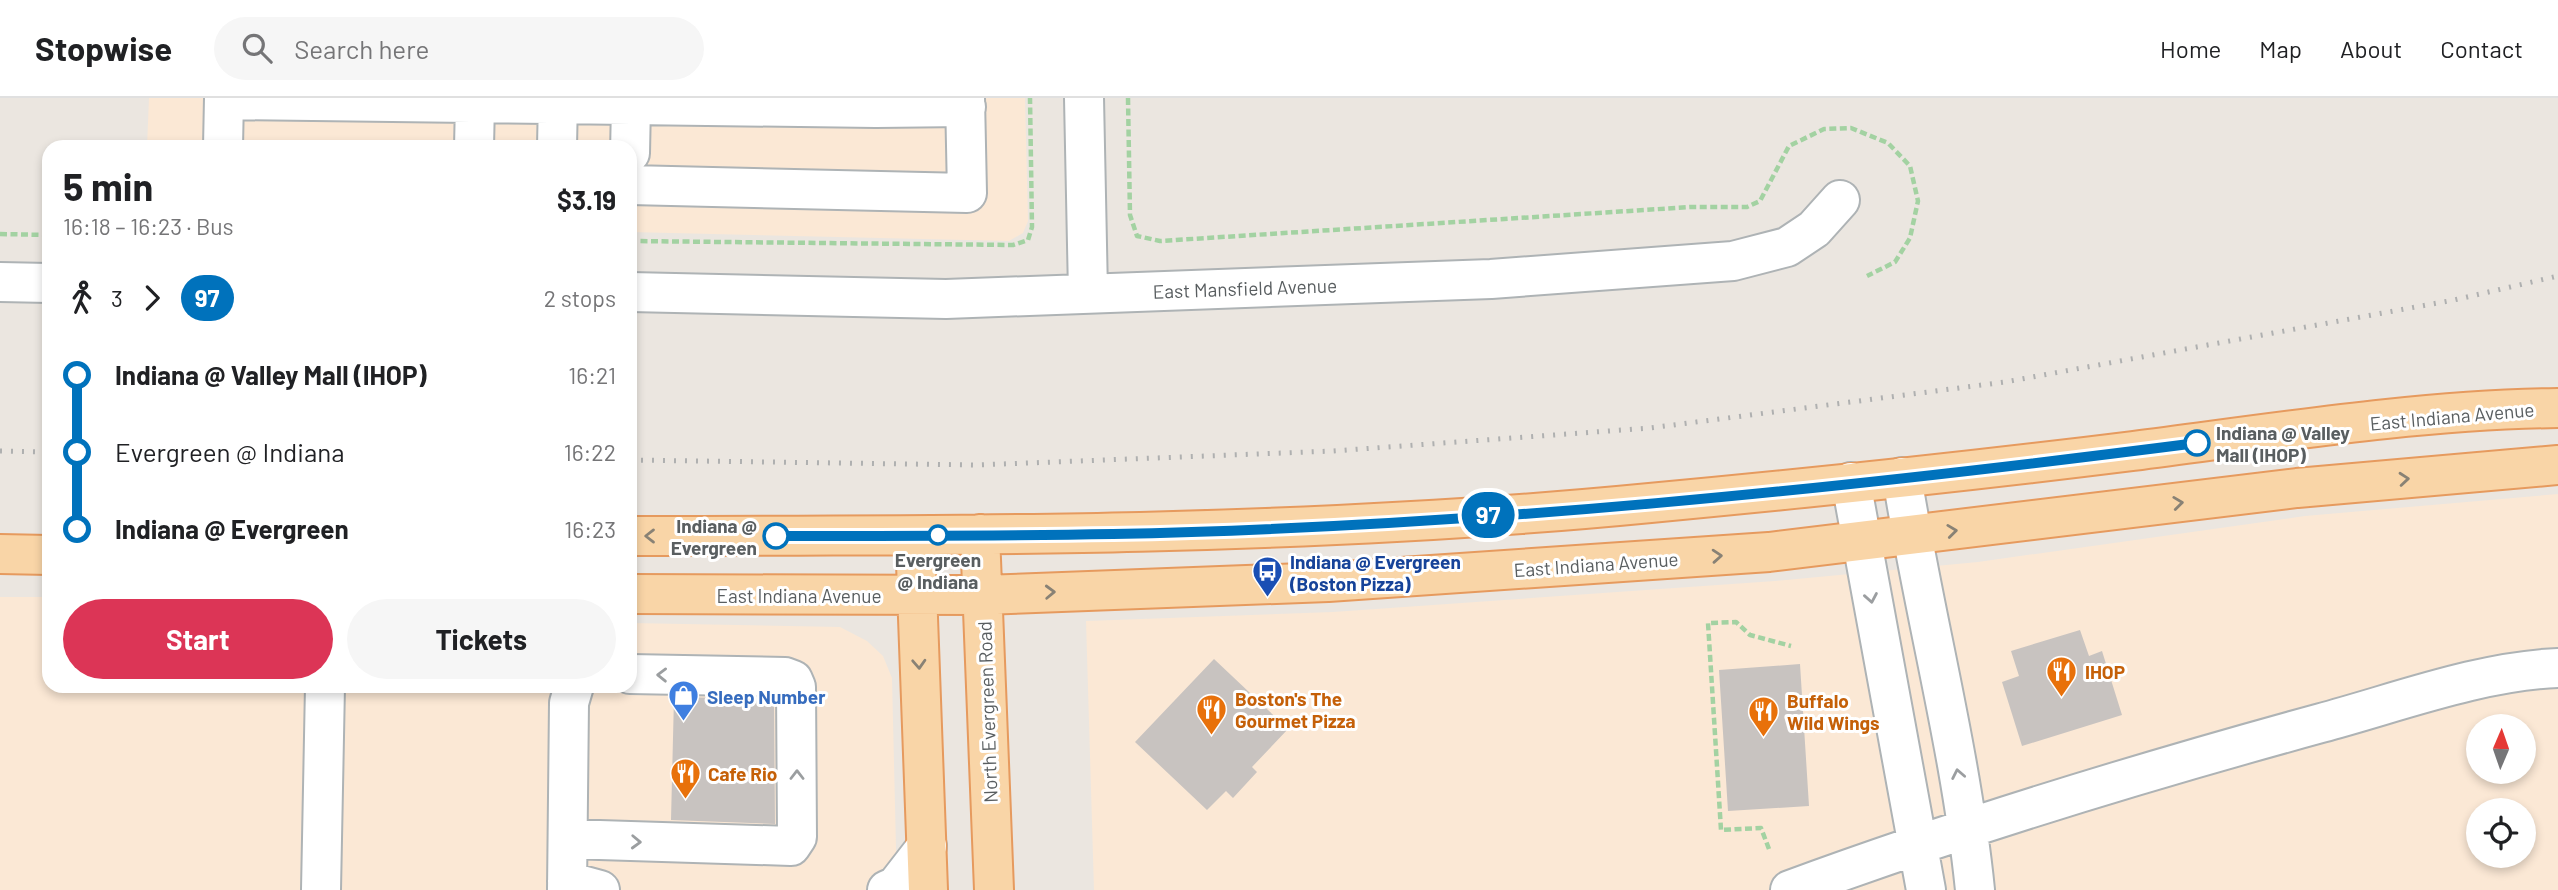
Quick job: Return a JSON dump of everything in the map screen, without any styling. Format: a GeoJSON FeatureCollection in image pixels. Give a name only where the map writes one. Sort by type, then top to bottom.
{"type":"FeatureCollection","features":[{"type":"Feature","properties":{"kind":"main road","name":"East Indiana Avenue"},"geometry":{"type":"LineString","coordinates":[[637,536],[1114,534],[1381,522],[1643,504],[1902,477],[2326,426],[2496,409],[2558,408]]}},
{"type":"Feature","properties":{"kind":"main road","name":"East Indiana Avenue"},"geometry":{"type":"LineString","coordinates":[[637,594],[982,595],[1328,582],[1769,552],[1912,537],[2297,488],[2558,466]]}},
{"type":"Feature","properties":{"kind":"main road","name":"North Evergreen Road"},"geometry":{"type":"LineString","coordinates":[[980,534],[994,890]]}},
{"type":"Feature","properties":{"kind":"main road"},"geometry":{"type":"LineString","coordinates":[[915,536],[928,890]]}},
{"type":"Feature","properties":{"kind":"main road"},"geometry":{"type":"LineString","coordinates":[[0,554],[42,555]]}},
{"type":"Feature","properties":{"kind":"street"},"geometry":{"type":"LineString","coordinates":[[1084,98],[1088,293]]}},
{"type":"Feature","properties":{"kind":"street"},"geometry":{"type":"LineString","coordinates":[[223,140],[224,99],[475,103],[558,101],[631,105],[966,103],[967,194],[637,185]]}},
{"type":"Feature","properties":{"kind":"street"},"geometry":{"type":"LineString","coordinates":[[556,140],[558,101]]}},
{"type":"Feature","properties":{"kind":"street"},"geometry":{"type":"LineString","coordinates":[[474,140],[475,103]]}},
{"type":"Feature","properties":{"kind":"street"},"geometry":{"type":"LineString","coordinates":[[630,140],[631,105]]}},
{"type":"Feature","properties":{"kind":"street","name":"East Mansfield Avenue"},"geometry":{"type":"LineString","coordinates":[[637,292],[946,299],[1478,279],[1732,261],[1787,247],[1814,229],[1840,200]]}},
{"type":"Feature","properties":{"kind":"street"},"geometry":{"type":"LineString","coordinates":[[0,282],[42,283]]}},
{"type":"Feature","properties":{"kind":"street"},"geometry":{"type":"LineString","coordinates":[[1902,477],[1969,827],[1975,890]]}},
{"type":"Feature","properties":{"kind":"street"},"geometry":{"type":"LineString","coordinates":[[1851,482],[1860,543],[1926,890]]}},
{"type":"Feature","properties":{"kind":"street"},"geometry":{"type":"LineString","coordinates":[[1790,890],[1916,843],[2193,758],[2480,680],[2558,668]]}},
{"type":"Feature","properties":{"kind":"street"},"geometry":{"type":"LineString","coordinates":[[568,839],[791,846],[797,837],[796,687],[793,680],[785,677],[637,674]]}},
{"type":"Feature","properties":{"kind":"street"},"geometry":{"type":"LineString","coordinates":[[321,890],[325,693]]}},
{"type":"Feature","properties":{"kind":"street"},"geometry":{"type":"LineString","coordinates":[[571,695],[568,839],[578,887]]}},
{"type":"Feature","properties":{"kind":"street"},"geometry":{"type":"LineString","coordinates":[[887,890],[896,886],[927,846]]}},
{"type":"Feature","properties":{"kind":"path"},"geometry":{"type":"LineString","coordinates":[[1128,98],[1130,215],[1137,236],[1160,241],[1690,207],[1747,206],[1760,201],[1788,146],[1824,129],[1851,128],[1888,143],[1910,166],[1918,201],[1910,238],[1895,262],[1867,276]]}},
{"type":"Feature","properties":{"kind":"path"},"geometry":{"type":"LineString","coordinates":[[0,234],[42,234]]}},
{"type":"Feature","properties":{"kind":"path"},"geometry":{"type":"LineString","coordinates":[[1769,849],[1761,828],[1720,830],[1708,623],[1736,622],[1750,635],[1791,646]]}},
{"type":"Feature","properties":{"kind":"shaded area"},"geometry":{"type":"Polygon","coordinates":[[[149,98],[1025,98],[1028,221],[1023,233],[1009,241],[637,232],[637,140],[147,140],[149,98]]]}},
{"type":"Feature","properties":{"kind":"shaded area"},"geometry":{"type":"Polygon","coordinates":[[[2558,494],[2558,890],[1094,890],[1086,621],[1333,612],[1775,581],[1978,562],[2305,516],[2558,494]]]}},
{"type":"Feature","properties":{"kind":"shaded area"},"geometry":{"type":"Polygon","coordinates":[[[0,597],[42,597],[42,693],[637,693],[637,623],[840,627],[867,641],[883,656],[892,678],[897,890],[0,890],[0,597]]]}},
{"type":"Feature","properties":{"kind":"building","name":"IHOP"},"geometry":{"type":"Polygon","coordinates":[[[2080,630],[2089,656],[2102,651],[2122,715],[2022,746],[2002,682],[2019,676],[2011,651],[2080,630]]]}},
{"type":"Feature","properties":{"kind":"building","name":"Boston's The Gourmet Pizza"},"geometry":{"type":"Polygon","coordinates":[[[1214,659],[1288,729],[1252,767],[1257,772],[1233,798],[1226,791],[1207,810],[1135,742],[1214,659]]]}},
{"type":"Feature","properties":{"kind":"building","name":"Buffalo Wild Wings"},"geometry":{"type":"Polygon","coordinates":[[[1800,664],[1809,806],[1728,811],[1719,670],[1800,664]]]}},
{"type":"Feature","properties":{"kind":"building"},"geometry":{"type":"Polygon","coordinates":[[[674,697],[774,699],[775,824],[671,820],[674,697]]]}},
{"type":"Feature","properties":{"kind":"railway"},"geometry":{"type":"LineString","coordinates":[[637,460],[977,465],[1333,451],[1650,428],[2005,382],[2454,300],[2558,276]]}},
{"type":"Feature","properties":{"kind":"railway"},"geometry":{"type":"LineString","coordinates":[[0,451],[42,452]]}},
{"type":"Feature","properties":{"kind":"bus line","name":"97"},"geometry":{"type":"LineString","coordinates":[[776,536],[1114,534],[1381,522],[1663,502],[2014,466],[2197,443]]}},
{"type":"Feature","properties":{"kind":"place","name":"Indiana @ Valley Mall (IHOP)"},"geometry":{"type":"Point","coordinates":[2197,443]}},
{"type":"Feature","properties":{"kind":"place","name":"Evergreen @ Indiana"},"geometry":{"type":"Point","coordinates":[938,535]}},
{"type":"Feature","properties":{"kind":"place","name":"Indiana @ Evergreen"},"geometry":{"type":"Point","coordinates":[776,536]}},
{"type":"Feature","properties":{"kind":"place","name":"Indiana @ Evergreen (Boston Pizza)"},"geometry":{"type":"Point","coordinates":[1267,599]}},
{"type":"Feature","properties":{"kind":"place","name":"IHOP"},"geometry":{"type":"Point","coordinates":[2062,698]}},
{"type":"Feature","properties":{"kind":"place","name":"Sleep Number"},"geometry":{"type":"Point","coordinates":[684,723]}},
{"type":"Feature","properties":{"kind":"place","name":"Boston's The Gourmet Pizza"},"geometry":{"type":"Point","coordinates":[1212,736]}},
{"type":"Feature","properties":{"kind":"place","name":"Buffalo Wild Wings"},"geometry":{"type":"Point","coordinates":[1764,738]}},
{"type":"Feature","properties":{"kind":"place","name":"Cafe Rio"},"geometry":{"type":"Point","coordinates":[685,800]}}]}
